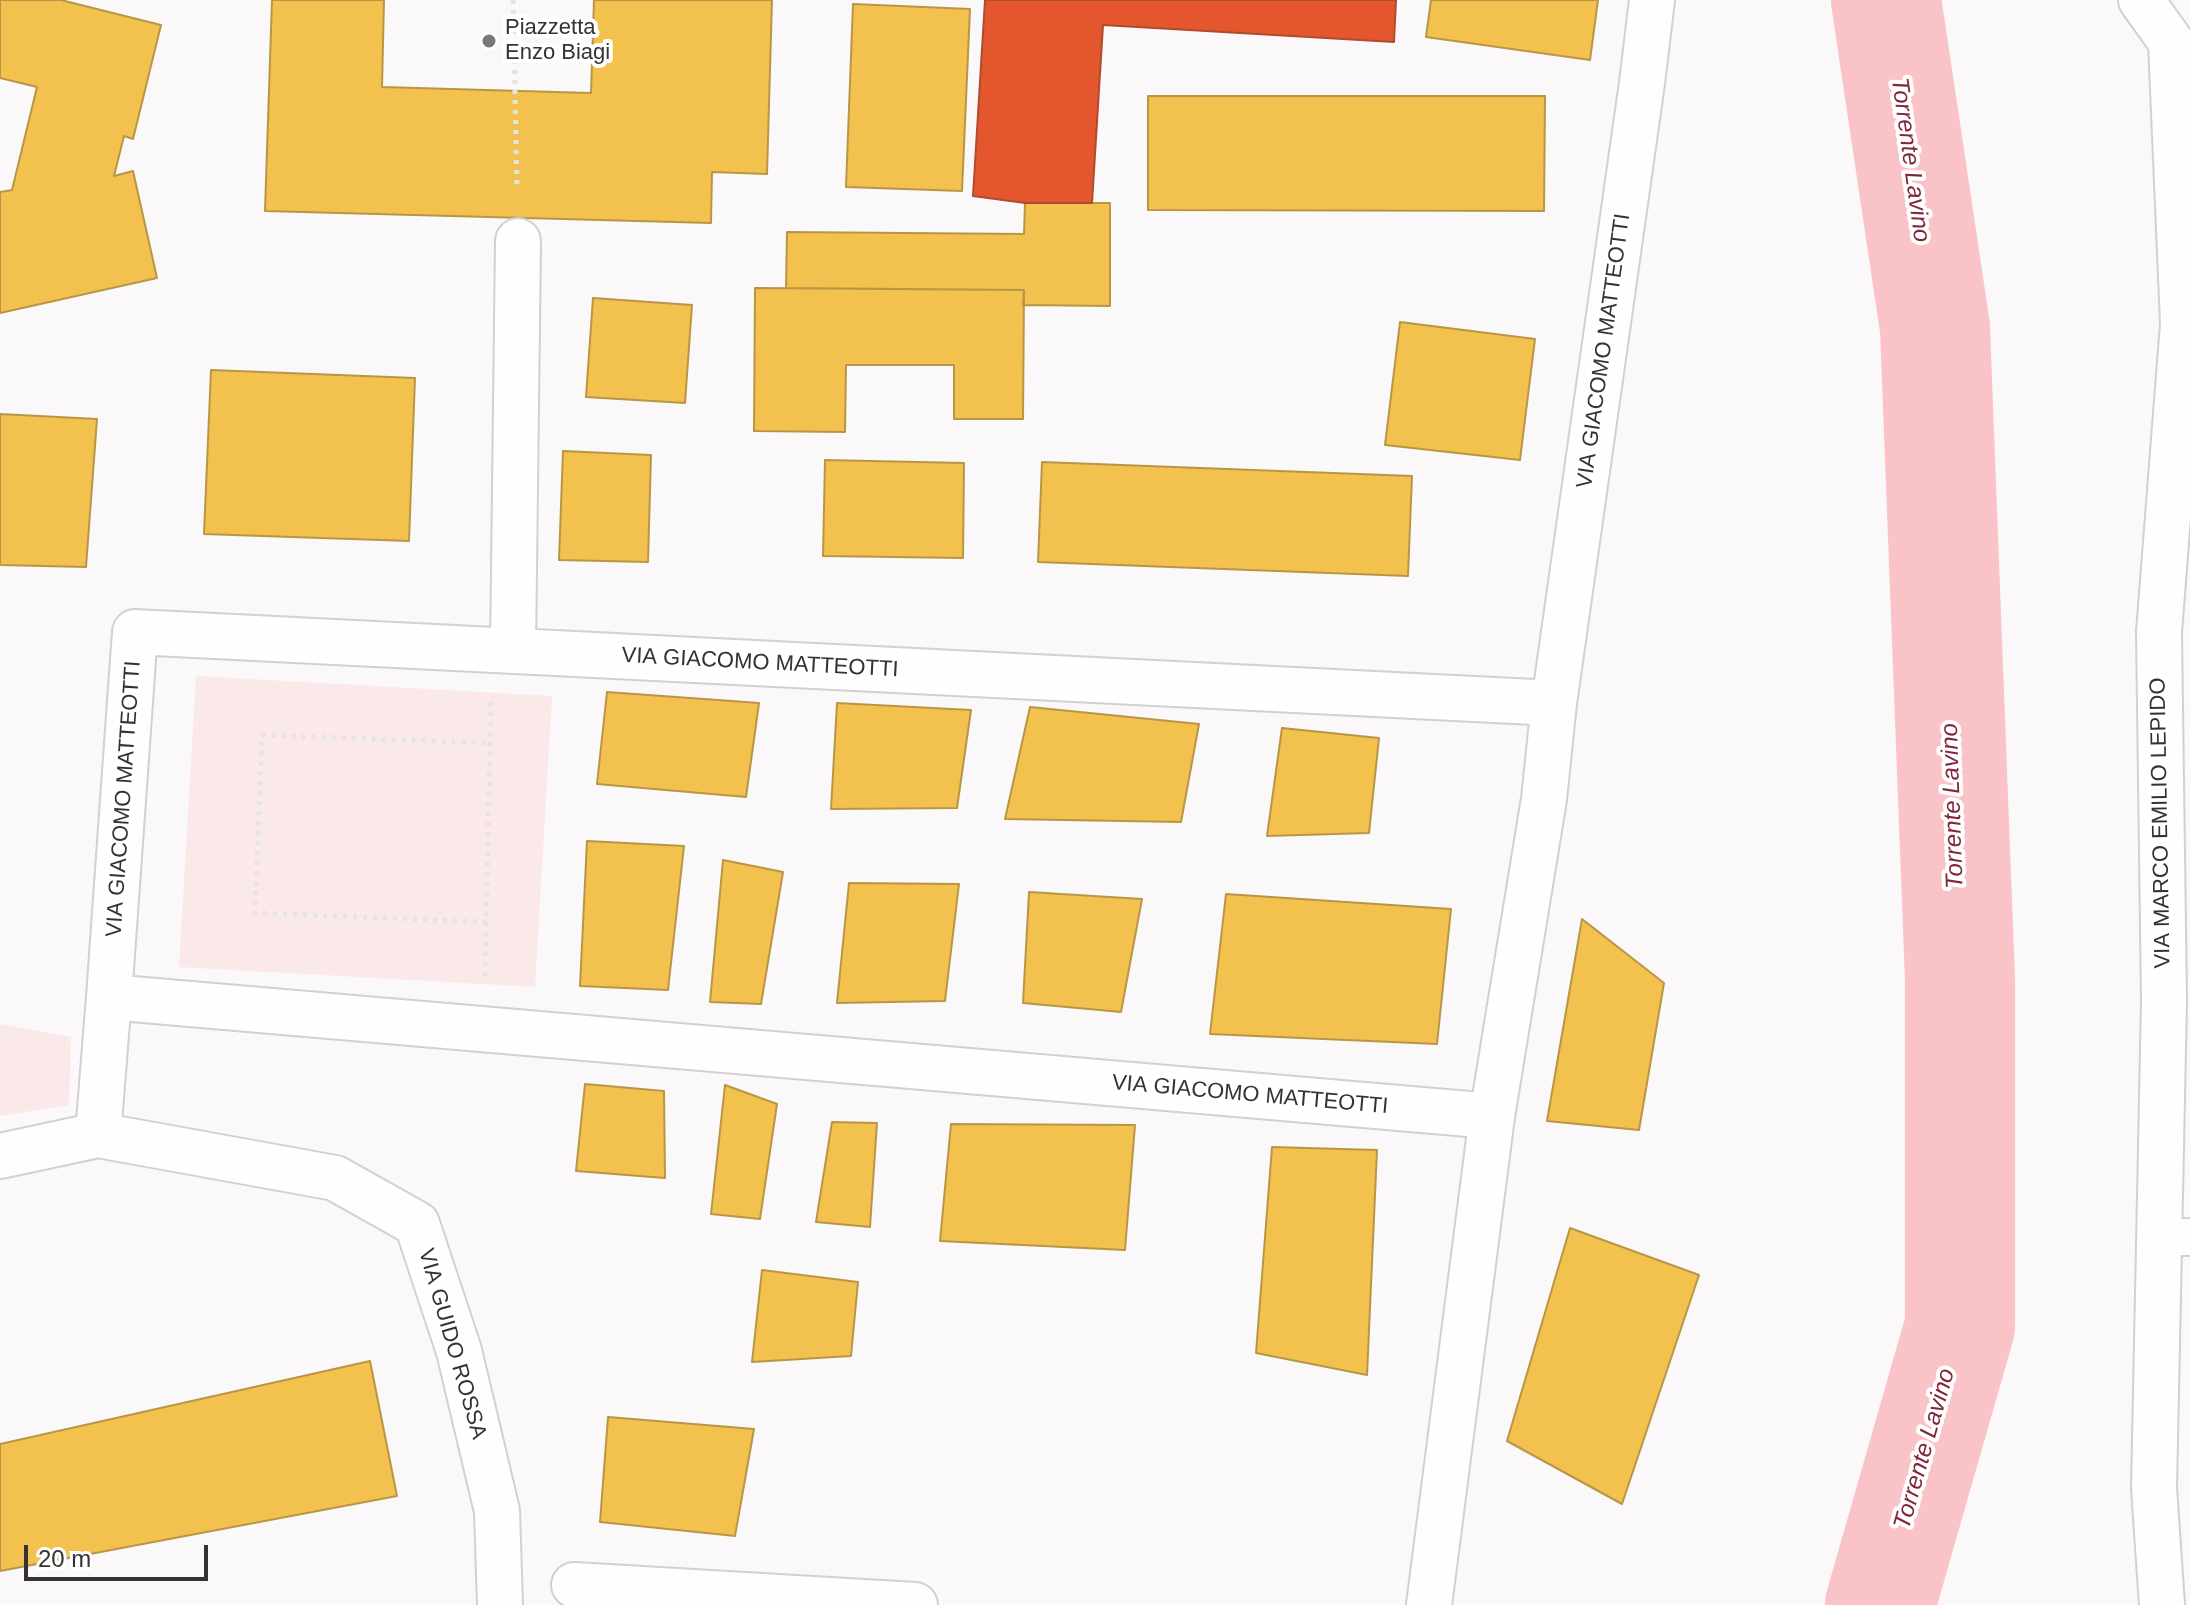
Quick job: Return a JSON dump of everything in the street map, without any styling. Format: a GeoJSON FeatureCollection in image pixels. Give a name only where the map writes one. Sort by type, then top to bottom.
{"type":"FeatureCollection","features":[{"type":"Feature","properties":{"kind":"street","name":"VIA GIACOMO MATTEOTTI"},"geometry":{"type":"LineString","coordinates":[[1429,1605],[1492,1116],[1544,799],[1554,703],[1652,0]]}},
{"type":"Feature","properties":{"kind":"street","name":"VIA MARCO EMILIO LEPIDO"},"geometry":{"type":"LineString","coordinates":[[2141,0],[2180,56],[2183,324],[2159,632],[2164,1001],[2175,1237],[2154,1488],[2162,1605]]}},
{"type":"Feature","properties":{"kind":"street"},"geometry":{"type":"LineString","coordinates":[[503,650],[518,241]]}},
{"type":"Feature","properties":{"kind":"street","name":"VIA GIACOMO MATTEOTTI"},"geometry":{"type":"LineString","coordinates":[[1492,1116],[109,997],[135,632],[1554,703]]}},
{"type":"Feature","properties":{"kind":"street"},"geometry":{"type":"LineString","coordinates":[[98,1135],[109,997]]}},
{"type":"Feature","properties":{"kind":"street","name":"VIA GUIDO ROSSA"},"geometry":{"type":"LineString","coordinates":[[0,1156],[98,1135],[335,1178],[417,1224],[459,1351],[497,1511],[500,1605]]}},
{"type":"Feature","properties":{"kind":"street"},"geometry":{"type":"LineString","coordinates":[[574,1585],[915,1605]]}},
{"type":"Feature","properties":{"kind":"path"},"geometry":{"type":"LineString","coordinates":[[513,0],[518,241]]}},
{"type":"Feature","properties":{"kind":"path"},"geometry":{"type":"LineString","coordinates":[[484,1029],[490,743],[503,650]]}},
{"type":"Feature","properties":{"kind":"path"},"geometry":{"type":"LineString","coordinates":[[487,922],[255,913],[262,735],[490,743]]}},
{"type":"Feature","properties":{"kind":"shaded area"},"geometry":{"type":"Polygon","coordinates":[[[196,676],[552,696],[535,987],[179,967],[196,676]]]}},
{"type":"Feature","properties":{"kind":"shaded area"},"geometry":{"type":"Polygon","coordinates":[[[0,1024],[71,1037],[69,1105],[0,1116],[0,1024]]]}},
{"type":"Feature","properties":{"kind":"building: Abitazioni"},"geometry":{"type":"Polygon","coordinates":[[[0,0],[61,0],[161,25],[133,139],[124,136],[114,176],[133,171],[157,278],[0,313],[0,192],[12,190],[37,87],[0,78],[0,0]]]}},
{"type":"Feature","properties":{"kind":"building: Abitazioni"},"geometry":{"type":"Polygon","coordinates":[[[272,0],[384,0],[382,87],[591,93],[594,0],[772,0],[767,174],[712,172],[711,223],[265,211],[272,0]]]}},
{"type":"Feature","properties":{"kind":"building: Abitazioni"},"geometry":{"type":"Polygon","coordinates":[[[1431,0],[1598,0],[1590,60],[1426,37],[1431,0]]]}},
{"type":"Feature","properties":{"kind":"building: Abitazioni"},"geometry":{"type":"Polygon","coordinates":[[[853,4],[970,9],[962,191],[846,187],[853,4]]]}},
{"type":"Feature","properties":{"kind":"building: Abitazioni"},"geometry":{"type":"Polygon","coordinates":[[[1148,96],[1545,96],[1544,211],[1148,210],[1148,96]]]}},
{"type":"Feature","properties":{"kind":"building: Abitazioni"},"geometry":{"type":"Polygon","coordinates":[[[1025,203],[1110,203],[1110,306],[1023,305],[1024,290],[786,288],[787,232],[1024,234],[1025,203]]]}},
{"type":"Feature","properties":{"kind":"building: Abitazioni"},"geometry":{"type":"Polygon","coordinates":[[[755,288],[1024,290],[1023,419],[954,419],[954,365],[846,365],[845,432],[754,431],[755,288]]]}},
{"type":"Feature","properties":{"kind":"building: Abitazioni"},"geometry":{"type":"Polygon","coordinates":[[[593,298],[692,305],[685,403],[586,397],[593,298]]]}},
{"type":"Feature","properties":{"kind":"building: Abitazioni"},"geometry":{"type":"Polygon","coordinates":[[[1400,322],[1535,339],[1520,460],[1385,445],[1400,322]]]}},
{"type":"Feature","properties":{"kind":"building: Abitazioni"},"geometry":{"type":"Polygon","coordinates":[[[211,370],[415,378],[409,541],[204,534],[211,370]]]}},
{"type":"Feature","properties":{"kind":"building: Abitazioni"},"geometry":{"type":"Polygon","coordinates":[[[0,414],[97,419],[86,567],[0,565],[0,414]]]}},
{"type":"Feature","properties":{"kind":"building: Abitazioni"},"geometry":{"type":"Polygon","coordinates":[[[563,451],[651,455],[648,562],[559,560],[563,451]]]}},
{"type":"Feature","properties":{"kind":"building: Abitazioni"},"geometry":{"type":"Polygon","coordinates":[[[825,460],[964,463],[963,558],[823,556],[825,460]]]}},
{"type":"Feature","properties":{"kind":"building: Abitazioni"},"geometry":{"type":"Polygon","coordinates":[[[1042,462],[1412,476],[1408,576],[1038,562],[1042,462]]]}},
{"type":"Feature","properties":{"kind":"building: Abitazioni"},"geometry":{"type":"Polygon","coordinates":[[[607,692],[759,703],[746,797],[597,784],[607,692]]]}},
{"type":"Feature","properties":{"kind":"building: Abitazioni"},"geometry":{"type":"Polygon","coordinates":[[[837,703],[971,710],[957,808],[831,809],[837,703]]]}},
{"type":"Feature","properties":{"kind":"building: Abitazioni"},"geometry":{"type":"Polygon","coordinates":[[[1030,707],[1199,724],[1181,822],[1005,819],[1030,707]]]}},
{"type":"Feature","properties":{"kind":"building: Abitazioni"},"geometry":{"type":"Polygon","coordinates":[[[1282,728],[1379,738],[1369,833],[1267,836],[1282,728]]]}},
{"type":"Feature","properties":{"kind":"building: Abitazioni"},"geometry":{"type":"Polygon","coordinates":[[[587,841],[684,846],[668,990],[580,986],[587,841]]]}},
{"type":"Feature","properties":{"kind":"building: Abitazioni"},"geometry":{"type":"Polygon","coordinates":[[[723,860],[783,872],[761,1004],[710,1002],[723,860]]]}},
{"type":"Feature","properties":{"kind":"building: Abitazioni"},"geometry":{"type":"Polygon","coordinates":[[[849,883],[959,884],[945,1001],[837,1003],[849,883]]]}},
{"type":"Feature","properties":{"kind":"building: Abitazioni"},"geometry":{"type":"Polygon","coordinates":[[[1029,892],[1142,899],[1121,1012],[1023,1003],[1029,892]]]}},
{"type":"Feature","properties":{"kind":"building: Abitazioni"},"geometry":{"type":"Polygon","coordinates":[[[1226,894],[1451,909],[1437,1044],[1210,1034],[1226,894]]]}},
{"type":"Feature","properties":{"kind":"building: Abitazioni"},"geometry":{"type":"Polygon","coordinates":[[[1582,919],[1664,983],[1639,1130],[1547,1121],[1582,919]]]}},
{"type":"Feature","properties":{"kind":"building: Abitazioni"},"geometry":{"type":"Polygon","coordinates":[[[585,1084],[664,1091],[665,1178],[576,1171],[585,1084]]]}},
{"type":"Feature","properties":{"kind":"building: Abitazioni"},"geometry":{"type":"Polygon","coordinates":[[[725,1085],[777,1104],[760,1219],[711,1214],[725,1085]]]}},
{"type":"Feature","properties":{"kind":"building: Abitazioni"},"geometry":{"type":"Polygon","coordinates":[[[832,1122],[877,1123],[870,1227],[816,1222],[832,1122]]]}},
{"type":"Feature","properties":{"kind":"building: Abitazioni"},"geometry":{"type":"Polygon","coordinates":[[[951,1124],[1135,1125],[1125,1250],[940,1241],[951,1124]]]}},
{"type":"Feature","properties":{"kind":"building: Abitazioni"},"geometry":{"type":"Polygon","coordinates":[[[1272,1147],[1377,1150],[1367,1375],[1256,1353],[1272,1147]]]}},
{"type":"Feature","properties":{"kind":"building: Abitazioni"},"geometry":{"type":"Polygon","coordinates":[[[1570,1228],[1699,1275],[1622,1504],[1507,1441],[1570,1228]]]}},
{"type":"Feature","properties":{"kind":"building: Abitazioni"},"geometry":{"type":"Polygon","coordinates":[[[762,1270],[858,1282],[851,1356],[752,1362],[762,1270]]]}},
{"type":"Feature","properties":{"kind":"building: Abitazioni"},"geometry":{"type":"Polygon","coordinates":[[[370,1361],[397,1496],[0,1571],[0,1444],[370,1361]]]}},
{"type":"Feature","properties":{"kind":"building: Abitazioni"},"geometry":{"type":"Polygon","coordinates":[[[608,1417],[754,1429],[735,1536],[600,1522],[608,1417]]]}},
{"type":"Feature","properties":{"kind":"building: Negozi"},"geometry":{"type":"Polygon","coordinates":[[[985,0],[1396,0],[1394,42],[1103,25],[1092,203],[1025,203],[973,196],[985,0]]]}},
{"type":"Feature","properties":{"kind":"waterway","name":"Torrente Lavino"},"geometry":{"type":"LineString","coordinates":[[1880,1605],[1960,1326],[1960,980],[1935,328],[1886,0]]}},
{"type":"Feature","properties":{"kind":"place","name":"Piazzetta Enzo Biagi"},"geometry":{"type":"Point","coordinates":[489,41]}}]}
